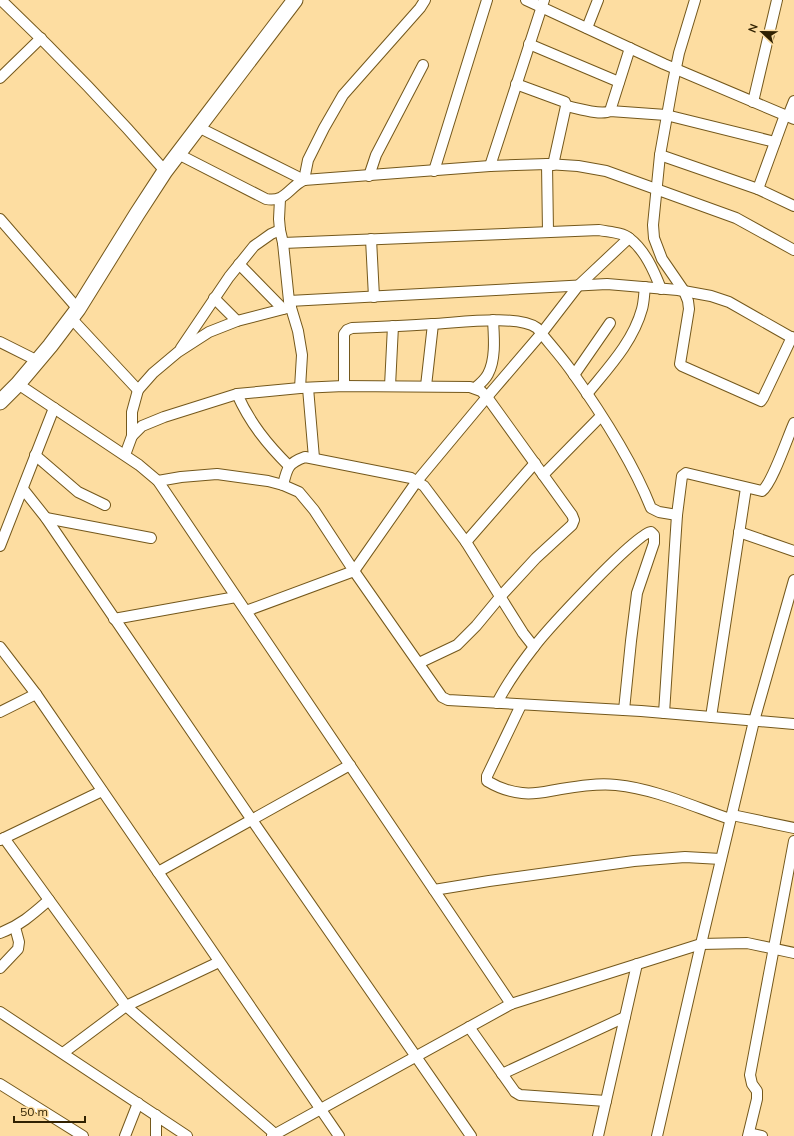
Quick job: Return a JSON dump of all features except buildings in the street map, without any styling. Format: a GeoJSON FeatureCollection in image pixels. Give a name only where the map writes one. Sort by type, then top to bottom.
{"type":"FeatureCollection","features":[{"type":"Feature","properties":{"kind":"main road"},"geometry":{"type":"LineString","coordinates":[[0,402],[38,361],[75,313],[137,214],[166,171],[295,0]]}},
{"type":"Feature","properties":{"kind":"street"},"geometry":{"type":"LineString","coordinates":[[0,0],[40,38],[145,147],[166,171]]}},
{"type":"Feature","properties":{"kind":"street"},"geometry":{"type":"LineString","coordinates":[[304,180],[308,160],[343,95],[420,8],[424,0]]}},
{"type":"Feature","properties":{"kind":"street"},"geometry":{"type":"LineString","coordinates":[[434,171],[487,0]]}},
{"type":"Feature","properties":{"kind":"street"},"geometry":{"type":"LineString","coordinates":[[526,0],[542,3],[587,28],[671,67],[789,117]]}},
{"type":"Feature","properties":{"kind":"street"},"geometry":{"type":"LineString","coordinates":[[587,28],[598,0]]}},
{"type":"Feature","properties":{"kind":"street"},"geometry":{"type":"LineString","coordinates":[[125,455],[132,436],[132,412],[138,390],[153,373],[178,352],[210,332],[237,321],[288,306],[374,297],[607,284],[681,291],[711,296],[729,302],[793,338],[763,398],[760,401],[682,366],[680,359],[689,308],[688,301],[681,291],[662,259],[654,238],[653,187],[660,155],[671,67],[696,0]]}},
{"type":"Feature","properties":{"kind":"street"},"geometry":{"type":"LineString","coordinates":[[753,102],[777,0]]}},
{"type":"Feature","properties":{"kind":"street"},"geometry":{"type":"LineString","coordinates":[[490,166],[542,3]]}},
{"type":"Feature","properties":{"kind":"street"},"geometry":{"type":"LineString","coordinates":[[0,78],[40,38]]}},
{"type":"Feature","properties":{"kind":"street"},"geometry":{"type":"LineString","coordinates":[[529,44],[619,82]]}},
{"type":"Feature","properties":{"kind":"street"},"geometry":{"type":"LineString","coordinates":[[610,110],[630,48]]}},
{"type":"Feature","properties":{"kind":"street"},"geometry":{"type":"LineString","coordinates":[[369,176],[376,155],[423,65]]}},
{"type":"Feature","properties":{"kind":"street"},"geometry":{"type":"LineString","coordinates":[[516,84],[560,99],[565,102],[566,106],[550,164],[548,232]]}},
{"type":"Feature","properties":{"kind":"street"},"geometry":{"type":"LineString","coordinates":[[758,189],[775,142],[789,117],[794,101]]}},
{"type":"Feature","properties":{"kind":"street"},"geometry":{"type":"LineString","coordinates":[[566,106],[599,112],[608,112],[610,110],[664,115],[775,142]]}},
{"type":"Feature","properties":{"kind":"street"},"geometry":{"type":"LineString","coordinates":[[198,127],[304,180]]}},
{"type":"Feature","properties":{"kind":"street"},"geometry":{"type":"LineString","coordinates":[[178,154],[266,199],[273,201],[280,199],[304,180],[490,166],[550,164],[578,166],[606,171],[653,187],[736,218],[793,245]]}},
{"type":"Feature","properties":{"kind":"street"},"geometry":{"type":"LineString","coordinates":[[660,155],[758,189],[794,206]]}},
{"type":"Feature","properties":{"kind":"street"},"geometry":{"type":"LineString","coordinates":[[280,199],[279,219],[283,243],[288,306],[298,331],[314,458]]}},
{"type":"Feature","properties":{"kind":"street"},"geometry":{"type":"LineString","coordinates":[[1,222],[138,390]]}},
{"type":"Feature","properties":{"kind":"street"},"geometry":{"type":"LineString","coordinates":[[178,352],[214,298],[254,246],[271,234],[280,230]]}},
{"type":"Feature","properties":{"kind":"street"},"geometry":{"type":"LineString","coordinates":[[283,243],[599,230],[629,238],[639,248],[663,289]]}},
{"type":"Feature","properties":{"kind":"street"},"geometry":{"type":"LineString","coordinates":[[246,611],[354,571],[417,482],[487,397],[542,334],[578,286],[629,238]]}},
{"type":"Feature","properties":{"kind":"street"},"geometry":{"type":"LineString","coordinates":[[371,239],[374,297]]}},
{"type":"Feature","properties":{"kind":"street"},"geometry":{"type":"LineString","coordinates":[[239,264],[288,306]]}},
{"type":"Feature","properties":{"kind":"street"},"geometry":{"type":"LineString","coordinates":[[587,394],[618,357],[632,333],[642,308],[645,287]]}},
{"type":"Feature","properties":{"kind":"street"},"geometry":{"type":"LineString","coordinates":[[214,298],[237,321]]}},
{"type":"Feature","properties":{"kind":"street"},"geometry":{"type":"LineString","coordinates":[[344,386],[344,334],[347,330],[352,328],[484,320],[523,322],[532,325],[542,334],[602,416],[624,454],[651,508],[659,512],[674,515]]}},
{"type":"Feature","properties":{"kind":"street"},"geometry":{"type":"LineString","coordinates":[[475,388],[489,374],[492,363],[494,320]]}},
{"type":"Feature","properties":{"kind":"street"},"geometry":{"type":"LineString","coordinates":[[574,376],[610,323]]}},
{"type":"Feature","properties":{"kind":"street"},"geometry":{"type":"LineString","coordinates":[[426,386],[434,324]]}},
{"type":"Feature","properties":{"kind":"street"},"geometry":{"type":"LineString","coordinates":[[390,386],[392,326]]}},
{"type":"Feature","properties":{"kind":"street"},"geometry":{"type":"LineString","coordinates":[[0,342],[38,361]]}},
{"type":"Feature","properties":{"kind":"street"},"geometry":{"type":"LineString","coordinates":[[18,384],[125,455],[158,481],[511,1004]]}},
{"type":"Feature","properties":{"kind":"street"},"geometry":{"type":"LineString","coordinates":[[132,436],[142,426],[164,417],[237,394],[344,386],[426,386],[475,388],[481,391],[487,397],[535,463],[574,520],[572,525],[536,558],[476,626],[457,645],[419,663]]}},
{"type":"Feature","properties":{"kind":"street"},"geometry":{"type":"LineString","coordinates":[[237,394],[250,420],[275,452],[290,466]]}},
{"type":"Feature","properties":{"kind":"street"},"geometry":{"type":"LineString","coordinates":[[0,546],[54,408]]}},
{"type":"Feature","properties":{"kind":"street"},"geometry":{"type":"LineString","coordinates":[[543,475],[602,416]]}},
{"type":"Feature","properties":{"kind":"street"},"geometry":{"type":"LineString","coordinates":[[664,713],[674,515],[682,476],[686,473],[762,491],[768,483],[794,423]]}},
{"type":"Feature","properties":{"kind":"street"},"geometry":{"type":"LineString","coordinates":[[35,455],[78,492],[106,505]]}},
{"type":"Feature","properties":{"kind":"street"},"geometry":{"type":"LineString","coordinates":[[283,485],[290,466],[295,460],[305,457],[411,478],[424,486],[466,542],[523,633],[533,645]]}},
{"type":"Feature","properties":{"kind":"street"},"geometry":{"type":"LineString","coordinates":[[466,542],[535,463]]}},
{"type":"Feature","properties":{"kind":"street"},"geometry":{"type":"LineString","coordinates":[[158,481],[181,477],[217,474],[268,481],[283,485],[298,492],[314,510],[354,571],[442,697],[448,700],[624,710],[794,724]]}},
{"type":"Feature","properties":{"kind":"street"},"geometry":{"type":"LineString","coordinates":[[711,717],[746,488]]}},
{"type":"Feature","properties":{"kind":"street"},"geometry":{"type":"LineString","coordinates":[[23,489],[46,518],[252,820],[471,1136]]}},
{"type":"Feature","properties":{"kind":"street"},"geometry":{"type":"LineString","coordinates":[[46,518],[151,538]]}},
{"type":"Feature","properties":{"kind":"street"},"geometry":{"type":"LineString","coordinates":[[493,703],[533,645],[562,613],[634,543],[648,532],[651,532],[654,534],[654,543],[638,593],[631,641],[624,710]]}},
{"type":"Feature","properties":{"kind":"street"},"geometry":{"type":"LineString","coordinates":[[739,532],[794,551]]}},
{"type":"Feature","properties":{"kind":"street"},"geometry":{"type":"LineString","coordinates":[[657,1136],[754,721],[794,580]]}},
{"type":"Feature","properties":{"kind":"street"},"geometry":{"type":"LineString","coordinates":[[114,619],[236,597]]}},
{"type":"Feature","properties":{"kind":"street"},"geometry":{"type":"LineString","coordinates":[[0,647],[36,694],[340,1136]]}},
{"type":"Feature","properties":{"kind":"street"},"geometry":{"type":"LineString","coordinates":[[0,712],[36,694]]}},
{"type":"Feature","properties":{"kind":"street"},"geometry":{"type":"LineString","coordinates":[[521,705],[487,776],[487,781],[494,786],[522,794],[543,793],[561,789],[599,785],[616,785],[636,788],[672,798],[731,817],[794,828]]}},
{"type":"Feature","properties":{"kind":"street"},"geometry":{"type":"LineString","coordinates":[[158,872],[350,765]]}},
{"type":"Feature","properties":{"kind":"street"},"geometry":{"type":"LineString","coordinates":[[102,791],[2,839],[49,900],[126,1006],[168,1041],[274,1135],[511,1004],[701,944],[747,943],[794,953]]}},
{"type":"Feature","properties":{"kind":"street"},"geometry":{"type":"LineString","coordinates":[[762,1136],[749,1134],[757,1099],[757,1091],[752,1084],[750,1075],[794,841]]}},
{"type":"Feature","properties":{"kind":"street"},"geometry":{"type":"LineString","coordinates":[[434,890],[489,880],[634,861],[685,857],[721,859]]}},
{"type":"Feature","properties":{"kind":"street"},"geometry":{"type":"LineString","coordinates":[[0,933],[15,927],[26,920],[49,900]]}},
{"type":"Feature","properties":{"kind":"street"},"geometry":{"type":"LineString","coordinates":[[0,968],[18,949],[19,942],[15,927]]}},
{"type":"Feature","properties":{"kind":"street"},"geometry":{"type":"LineString","coordinates":[[63,1053],[126,1006],[219,962]]}},
{"type":"Feature","properties":{"kind":"street"},"geometry":{"type":"LineString","coordinates":[[598,1136],[637,964]]}},
{"type":"Feature","properties":{"kind":"street"},"geometry":{"type":"LineString","coordinates":[[0,1012],[187,1136]]}},
{"type":"Feature","properties":{"kind":"street"},"geometry":{"type":"LineString","coordinates":[[502,1074],[625,1017]]}},
{"type":"Feature","properties":{"kind":"street"},"geometry":{"type":"LineString","coordinates":[[469,1027],[515,1092],[520,1095],[606,1101]]}},
{"type":"Feature","properties":{"kind":"street"},"geometry":{"type":"LineString","coordinates":[[0,1084],[84,1136]]}},
{"type":"Feature","properties":{"kind":"street"},"geometry":{"type":"LineString","coordinates":[[125,1136],[138,1103]]}},
{"type":"Feature","properties":{"kind":"street"},"geometry":{"type":"LineString","coordinates":[[156,1116],[156,1136]]}}]}
